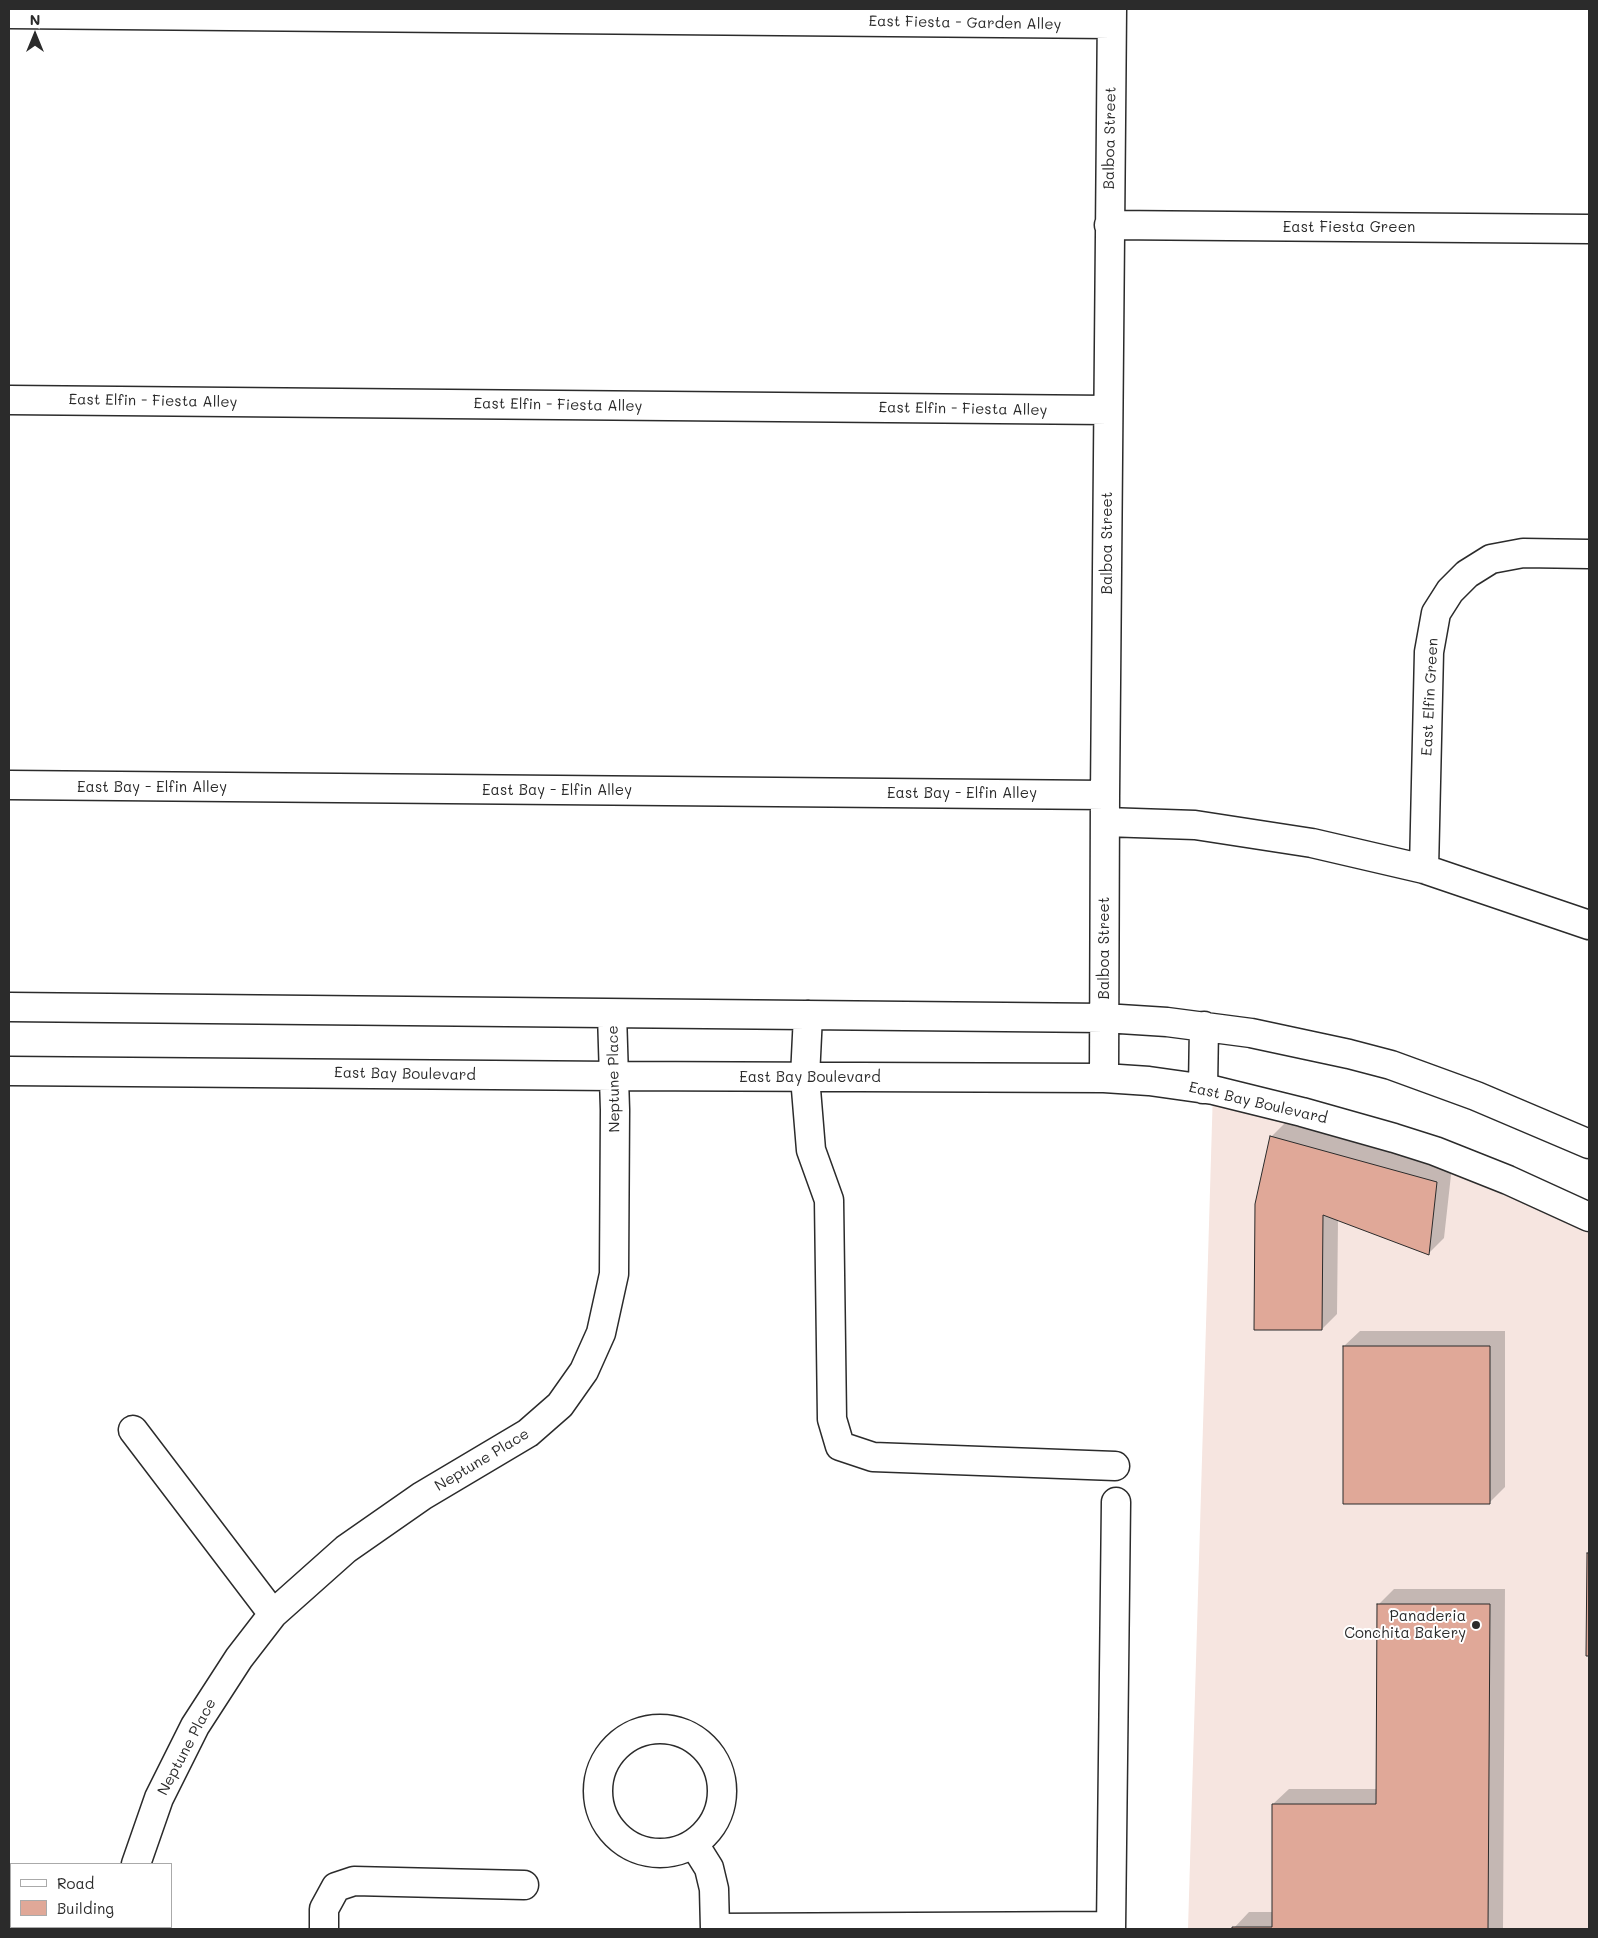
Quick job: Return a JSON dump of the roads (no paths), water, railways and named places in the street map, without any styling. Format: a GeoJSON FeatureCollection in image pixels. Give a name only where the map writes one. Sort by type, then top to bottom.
{"type":"FeatureCollection","features":[{"type":"Feature","properties":{"kind":"street","name":"East Fiesta - Garden Alley"},"geometry":{"type":"LineString","coordinates":[[9,14],[1112,16]]}},
{"type":"Feature","properties":{"kind":"street","name":"Balboa Street"},"geometry":{"type":"LineString","coordinates":[[1104,1078],[1112,16]]}},
{"type":"Feature","properties":{"kind":"street","name":"East Fiesta Green"},"geometry":{"type":"LineString","coordinates":[[1110,225],[1589,229]]}},
{"type":"Feature","properties":{"kind":"street","name":"East Elfin - Fiesta Alley"},"geometry":{"type":"LineString","coordinates":[[9,400],[1108,410]]}},
{"type":"Feature","properties":{"kind":"street","name":"East Elfin Green"},"geometry":{"type":"LineString","coordinates":[[1424,869],[1428,652],[1436,613],[1450,592],[1467,574],[1492,559],[1523,553],[1589,554]]}},
{"type":"Feature","properties":{"kind":"street","name":"East Bay - Elfin Alley"},"geometry":{"type":"LineString","coordinates":[[9,786],[1105,794]]}},
{"type":"Feature","properties":{"kind":"street"},"geometry":{"type":"LineString","coordinates":[[1105,822],[1195,825],[1312,843],[1424,869],[1589,925]]}},
{"type":"Feature","properties":{"kind":"street"},"geometry":{"type":"LineString","coordinates":[[9,1007],[1104,1018],[1204,1026],[1296,1042],[1391,1065],[1476,1096],[1589,1144]]}},
{"type":"Feature","properties":{"kind":"street","name":"Neptune Place"},"geometry":{"type":"LineString","coordinates":[[136,1863],[159,1798],[195,1726],[239,1658],[273,1614],[346,1549],[422,1496],[528,1433],[560,1405],[584,1371],[601,1333],[614,1274],[614,1076],[612,1014]]}},
{"type":"Feature","properties":{"kind":"street"},"geometry":{"type":"LineString","coordinates":[[808,1015],[805,1077],[811,1150],[829,1200],[832,1419],[840,1446],[873,1457],[1114,1466]]}},
{"type":"Feature","properties":{"kind":"street"},"geometry":{"type":"LineString","coordinates":[[1202,1089],[1204,1026]]}},
{"type":"Feature","properties":{"kind":"street","name":"East Bay Boulevard"},"geometry":{"type":"LineString","coordinates":[[9,1071],[1104,1078],[1149,1081],[1202,1089],[1302,1112],[1435,1151],[1587,1210]]}},
{"type":"Feature","properties":{"kind":"street"},"geometry":{"type":"LineString","coordinates":[[133,1430],[273,1614]]}},
{"type":"Feature","properties":{"kind":"street"},"geometry":{"type":"LineString","coordinates":[[694,1844],[708,1868],[714,1889],[715,1929],[1112,1928],[1116,1502]]}},
{"type":"Feature","properties":{"kind":"street"},"geometry":{"type":"LineString","coordinates":[[668,1729],[689,1735],[706,1749],[718,1767],[722,1788],[720,1810],[710,1829],[694,1844],[676,1852],[656,1854],[636,1849],[620,1839],[607,1825],[598,1806],[597,1787],[601,1768],[611,1751],[626,1738],[647,1730],[668,1729]]}},
{"type":"Feature","properties":{"kind":"street"},"geometry":{"type":"LineString","coordinates":[[324,1929],[324,1909],[336,1887],[354,1881],[524,1885]]}},
{"type":"Feature","properties":{"kind":"place","name":"Panaderia Conchita Bakery"},"geometry":{"type":"Point","coordinates":[1476,1625]}}]}
